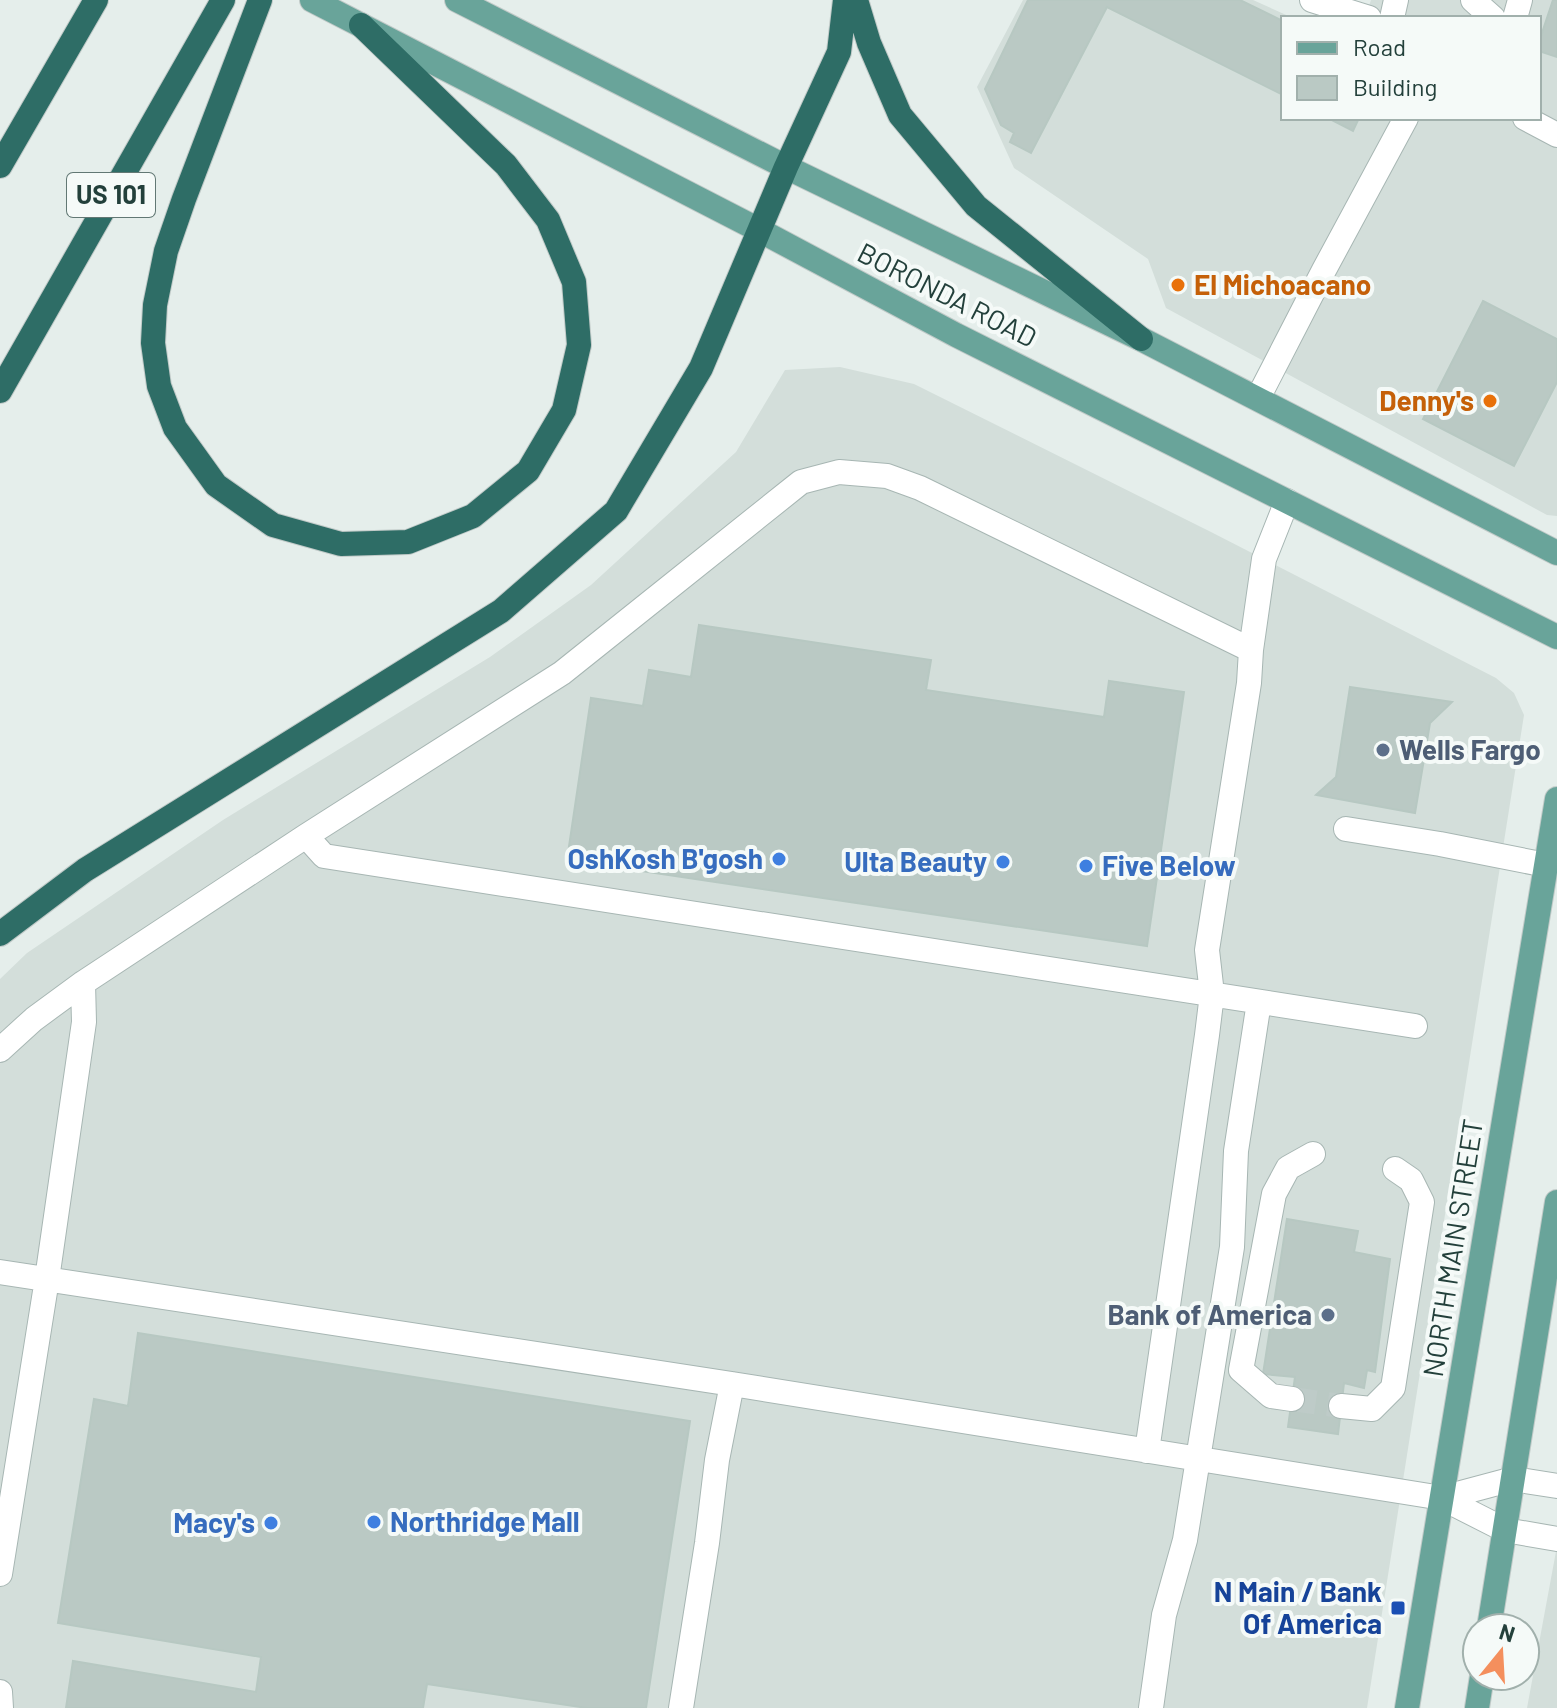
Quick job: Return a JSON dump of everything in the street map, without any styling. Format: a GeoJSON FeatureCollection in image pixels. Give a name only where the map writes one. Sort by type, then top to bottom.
{"type":"FeatureCollection","features":[{"type":"Feature","properties":{"kind":"highway"},"geometry":{"type":"LineString","coordinates":[[0,166],[96,0]]}},
{"type":"Feature","properties":{"kind":"highway","name":"US 101"},"geometry":{"type":"LineString","coordinates":[[0,391],[223,0]]}},
{"type":"Feature","properties":{"kind":"highway"},"geometry":{"type":"LineString","coordinates":[[260,0],[166,251],[155,305],[153,343],[159,386],[175,428],[216,485],[273,525],[341,544],[408,542],[473,516],[528,471],[564,410],[579,345],[574,282],[548,220],[506,165],[361,25]]}},
{"type":"Feature","properties":{"kind":"highway"},"geometry":{"type":"LineString","coordinates":[[0,934],[85,870],[501,611],[616,511],[701,368],[786,167],[839,52],[845,0]]}},
{"type":"Feature","properties":{"kind":"highway"},"geometry":{"type":"LineString","coordinates":[[856,0],[869,43],[900,115],[976,206],[1141,339]]}},
{"type":"Feature","properties":{"kind":"main road","name":"BORONDA ROAD"},"geometry":{"type":"LineString","coordinates":[[312,0],[956,335],[1557,637]]}},
{"type":"Feature","properties":{"kind":"main road","name":"BORONDA ROAD"},"geometry":{"type":"LineString","coordinates":[[457,0],[786,167],[1141,339],[1557,553]]}},
{"type":"Feature","properties":{"kind":"main road","name":"NORTH MAIN STREET"},"geometry":{"type":"LineString","coordinates":[[1407,1708],[1557,799]]}},
{"type":"Feature","properties":{"kind":"main road"},"geometry":{"type":"LineString","coordinates":[[1492,1612],[1557,1202]]}},
{"type":"Feature","properties":{"kind":"street"},"geometry":{"type":"LineString","coordinates":[[1312,0],[1363,16]]}},
{"type":"Feature","properties":{"kind":"street"},"geometry":{"type":"LineString","coordinates":[[1473,0],[1491,16]]}},
{"type":"Feature","properties":{"kind":"street"},"geometry":{"type":"LineString","coordinates":[[1258,398],[1405,120]]}},
{"type":"Feature","properties":{"kind":"street"},"geometry":{"type":"LineString","coordinates":[[1529,120],[1557,135]]}},
{"type":"Feature","properties":{"kind":"street"},"geometry":{"type":"LineString","coordinates":[[0,1050],[34,1019],[83,983],[562,673],[801,482],[839,472],[887,476],[920,488],[1251,650]]}},
{"type":"Feature","properties":{"kind":"street"},"geometry":{"type":"LineString","coordinates":[[1147,1451],[1212,994],[1207,950],[1249,683],[1264,559],[1287,501]]}},
{"type":"Feature","properties":{"kind":"street"},"geometry":{"type":"LineString","coordinates":[[1346,829],[1546,865]]}},
{"type":"Feature","properties":{"kind":"street"},"geometry":{"type":"LineString","coordinates":[[306,836],[324,856],[1415,1026]]}},
{"type":"Feature","properties":{"kind":"street"},"geometry":{"type":"LineString","coordinates":[[0,1574],[84,1022],[83,983]]}},
{"type":"Feature","properties":{"kind":"street"},"geometry":{"type":"LineString","coordinates":[[1151,1708],[1164,1615],[1185,1540],[1232,1247],[1236,1151],[1259,1002]]}},
{"type":"Feature","properties":{"kind":"street"},"geometry":{"type":"LineString","coordinates":[[1292,1399],[1271,1396],[1241,1370],[1274,1194],[1288,1168],[1313,1154]]}},
{"type":"Feature","properties":{"kind":"street"},"geometry":{"type":"LineString","coordinates":[[1341,1406],[1372,1409],[1393,1388],[1422,1202],[1411,1180],[1395,1169]]}},
{"type":"Feature","properties":{"kind":"street"},"geometry":{"type":"LineString","coordinates":[[0,1272],[732,1384],[1442,1498],[1505,1530],[1557,1539]]}},
{"type":"Feature","properties":{"kind":"street"},"geometry":{"type":"LineString","coordinates":[[681,1708],[717,1460],[732,1384]]}},
{"type":"Feature","properties":{"kind":"street"},"geometry":{"type":"LineString","coordinates":[[1442,1498],[1513,1479],[1557,1486]]}},
{"type":"Feature","properties":{"kind":"street"},"geometry":{"type":"LineString","coordinates":[[0,1692],[1,1708]]}},
{"type":"Feature","properties":{"kind":"shaded area"},"geometry":{"type":"Polygon","coordinates":[[[1023,0],[1253,0],[1289,16],[1281,16],[1281,120],[1541,120],[1541,16],[1366,16],[1371,0],[1557,0],[1557,516],[1547,515],[1166,308],[1148,259],[1014,168],[977,87],[1023,0]]]}},
{"type":"Feature","properties":{"kind":"shaded area","name":"Northridge Mall"},"geometry":{"type":"Polygon","coordinates":[[[840,367],[914,384],[1211,532],[1496,678],[1514,693],[1524,715],[1367,1708],[0,1708],[0,979],[27,953],[223,820],[490,657],[591,585],[736,452],[785,370],[840,367]]]}},
{"type":"Feature","properties":{"kind":"shaded area"},"geometry":{"type":"Polygon","coordinates":[[[1557,1546],[1557,1708],[1527,1708],[1530,1692],[1541,1692],[1541,1632],[1557,1546]]]}},
{"type":"Feature","properties":{"kind":"building"},"geometry":{"type":"Polygon","coordinates":[[[1028,0],[1240,0],[1281,20],[1281,94],[1107,7],[1031,153],[1010,142],[1014,133],[1001,125],[985,89],[1028,0]]]}},
{"type":"Feature","properties":{"kind":"building"},"geometry":{"type":"Polygon","coordinates":[[[1553,0],[1557,0],[1557,57],[1541,52],[1541,36],[1553,0]]]}},
{"type":"Feature","properties":{"kind":"building"},"geometry":{"type":"Polygon","coordinates":[[[1332,120],[1358,120],[1353,131],[1332,120]]]}},
{"type":"Feature","properties":{"kind":"building","name":"Denny's"},"geometry":{"type":"Polygon","coordinates":[[[1483,301],[1557,339],[1557,382],[1514,466],[1423,419],[1483,301]]]}},
{"type":"Feature","properties":{"kind":"building"},"geometry":{"type":"Polygon","coordinates":[[[699,625],[931,660],[926,690],[1104,717],[1109,681],[1184,692],[1147,946],[567,860],[591,698],[643,706],[649,670],[691,677],[699,625]]]}},
{"type":"Feature","properties":{"kind":"building","name":"Wells Fargo"},"geometry":{"type":"Polygon","coordinates":[[[1350,687],[1452,702],[1430,723],[1415,813],[1316,795],[1336,777],[1350,687]]]}},
{"type":"Feature","properties":{"kind":"building","name":"Bank of America"},"geometry":{"type":"Polygon","coordinates":[[[1287,1219],[1358,1231],[1354,1252],[1390,1259],[1375,1372],[1367,1370],[1364,1388],[1344,1383],[1338,1434],[1288,1427],[1295,1377],[1263,1374],[1287,1219]]]}},
{"type":"Feature","properties":{"kind":"building","name":"Northridge Mall"},"geometry":{"type":"Polygon","coordinates":[[[138,1333],[690,1421],[646,1708],[587,1708],[427,1684],[423,1708],[66,1708],[73,1661],[256,1692],[261,1657],[58,1623],[94,1399],[128,1406],[138,1333]]]}},
{"type":"Feature","properties":{"kind":"tunnel"},"geometry":{"type":"LineString","coordinates":[[1292,1399],[1341,1406]]}},
{"type":"Feature","properties":{"kind":"place","name":"El Michoacano"},"geometry":{"type":"Point","coordinates":[1178,285]}},
{"type":"Feature","properties":{"kind":"place","name":"Denny's"},"geometry":{"type":"Point","coordinates":[1490,401]}},
{"type":"Feature","properties":{"kind":"place","name":"Wells Fargo"},"geometry":{"type":"Point","coordinates":[1383,750]}},
{"type":"Feature","properties":{"kind":"place","name":"OshKosh B'gosh"},"geometry":{"type":"Point","coordinates":[779,859]}},
{"type":"Feature","properties":{"kind":"place","name":"Ulta Beauty"},"geometry":{"type":"Point","coordinates":[1003,862]}},
{"type":"Feature","properties":{"kind":"place","name":"Five Below"},"geometry":{"type":"Point","coordinates":[1086,866]}},
{"type":"Feature","properties":{"kind":"place","name":"Bank of America"},"geometry":{"type":"Point","coordinates":[1328,1315]}},
{"type":"Feature","properties":{"kind":"place","name":"Northridge Mall"},"geometry":{"type":"Point","coordinates":[374,1522]}},
{"type":"Feature","properties":{"kind":"place","name":"Macy's"},"geometry":{"type":"Point","coordinates":[271,1523]}},
{"type":"Feature","properties":{"kind":"place","name":"N Main / Bank Of America"},"geometry":{"type":"Point","coordinates":[1398,1608]}}]}
